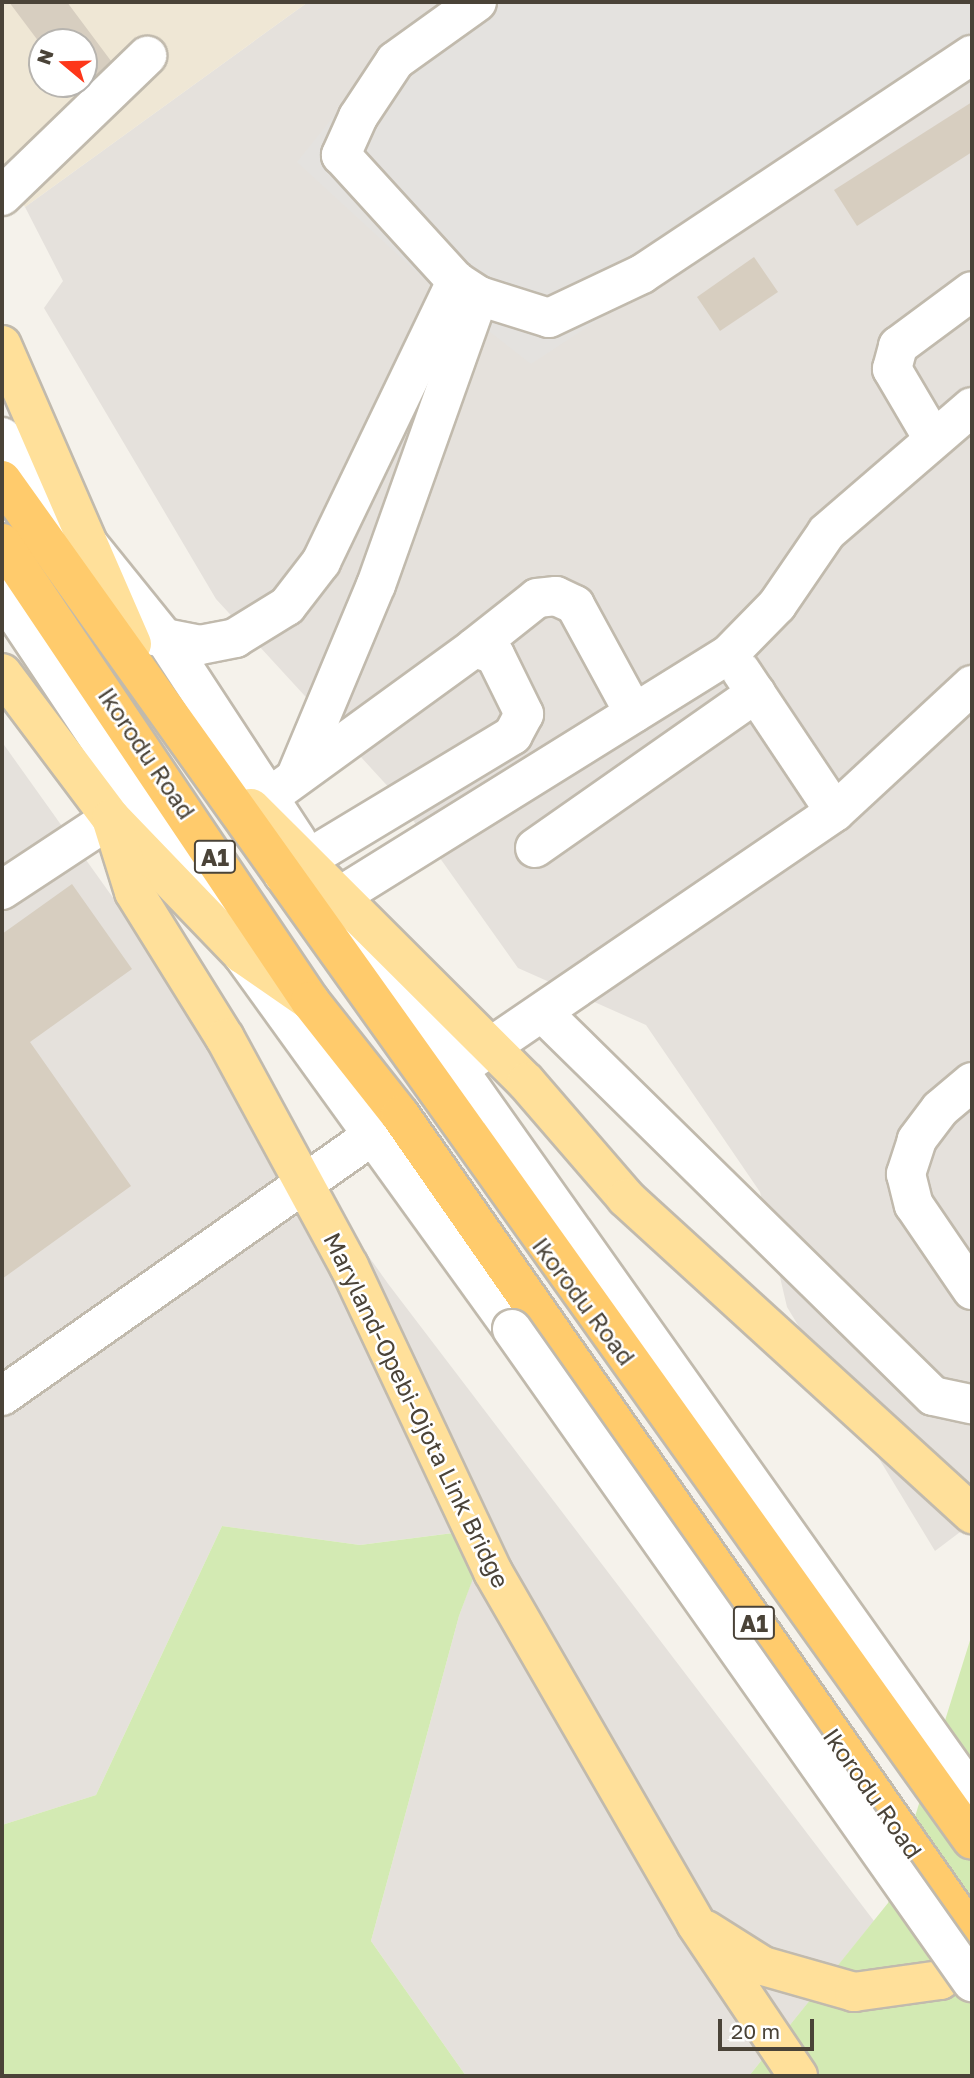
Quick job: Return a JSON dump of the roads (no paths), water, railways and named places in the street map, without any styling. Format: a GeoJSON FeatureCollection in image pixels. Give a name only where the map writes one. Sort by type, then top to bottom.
{"type":"FeatureCollection","features":[{"type":"Feature","properties":{"kind":"highway","name":"Ikorodu Road"},"geometry":{"type":"LineString","coordinates":[[2,480],[113,626],[201,758],[278,831],[442,1078],[972,1840]]}},
{"type":"Feature","properties":{"kind":"highway","name":"Ikorodu Road"},"geometry":{"type":"LineString","coordinates":[[2,543],[310,1002],[387,1125]]}},
{"type":"Feature","properties":{"kind":"highway","name":"Ikorodu Road"},"geometry":{"type":"LineString","coordinates":[[524,1320],[972,1935]]}},
{"type":"Feature","properties":{"kind":"main road","name":"Ikorodu Road"},"geometry":{"type":"LineString","coordinates":[[2,345],[86,545],[113,626]]}},
{"type":"Feature","properties":{"kind":"main road","name":"Ikorodu Road"},"geometry":{"type":"LineString","coordinates":[[3,677],[111,818],[242,954],[310,1002]]}},
{"type":"Feature","properties":{"kind":"main road","name":"Maryland-Opebi-Ojota Link Bridge"},"geometry":{"type":"LineString","coordinates":[[111,818],[134,892],[303,1181],[400,1366],[494,1572],[696,1924],[798,2076]]}},
{"type":"Feature","properties":{"kind":"main road"},"geometry":{"type":"LineString","coordinates":[[325,905],[492,1048],[626,1198],[972,1514]]}},
{"type":"Feature","properties":{"kind":"main road","name":"Maryland-Opebi-Ojota Link Bridge"},"geometry":{"type":"LineString","coordinates":[[696,1924],[763,1966],[854,1992],[940,1980],[972,1959]]}},
{"type":"Feature","properties":{"kind":"street"},"geometry":{"type":"LineString","coordinates":[[477,2],[395,61],[358,117],[341,155],[468,289],[549,318],[642,274],[972,55]]}},
{"type":"Feature","properties":{"kind":"street"},"geometry":{"type":"LineString","coordinates":[[2,196],[147,56]]}},
{"type":"Feature","properties":{"kind":"street"},"geometry":{"type":"LineString","coordinates":[[113,626],[200,645],[234,638],[288,606],[321,562],[468,289]]}},
{"type":"Feature","properties":{"kind":"street"},"geometry":{"type":"LineString","coordinates":[[278,831],[376,585],[468,289]]}},
{"type":"Feature","properties":{"kind":"street"},"geometry":{"type":"LineString","coordinates":[[932,437],[892,369],[898,346],[972,292]]}},
{"type":"Feature","properties":{"kind":"street"},"geometry":{"type":"LineString","coordinates":[[325,905],[729,654],[777,605],[827,532],[932,437],[972,407]]}},
{"type":"Feature","properties":{"kind":"street"},"geometry":{"type":"LineString","coordinates":[[2,437],[86,545],[165,639],[278,831]]}},
{"type":"Feature","properties":{"kind":"street"},"geometry":{"type":"LineString","coordinates":[[2,594],[103,738],[242,954],[387,1125],[524,1320],[972,1982]]}},
{"type":"Feature","properties":{"kind":"street"},"geometry":{"type":"LineString","coordinates":[[278,831],[474,648],[537,598],[556,596],[575,605],[634,713]]}},
{"type":"Feature","properties":{"kind":"street"},"geometry":{"type":"LineString","coordinates":[[278,831],[513,735],[524,714],[495,655],[474,648]]}},
{"type":"Feature","properties":{"kind":"street"},"geometry":{"type":"LineString","coordinates":[[729,654],[835,812]]}},
{"type":"Feature","properties":{"kind":"street"},"geometry":{"type":"LineString","coordinates":[[442,1078],[544,1014],[835,812],[972,685]]}},
{"type":"Feature","properties":{"kind":"street"},"geometry":{"type":"LineString","coordinates":[[535,848],[756,693]]}},
{"type":"Feature","properties":{"kind":"street"},"geometry":{"type":"LineString","coordinates":[[2,890],[111,818]]}},
{"type":"Feature","properties":{"kind":"street"},"geometry":{"type":"LineString","coordinates":[[544,1014],[933,1396],[972,1404]]}},
{"type":"Feature","properties":{"kind":"street"},"geometry":{"type":"LineString","coordinates":[[972,1082],[940,1109],[917,1140],[906,1174],[914,1205],[972,1290]]}},
{"type":"Feature","properties":{"kind":"street"},"geometry":{"type":"LineString","coordinates":[[2,1396],[303,1181],[387,1125]]}},
{"type":"Feature","properties":{"kind":"street"},"geometry":{"type":"LineString","coordinates":[[585,1280],[972,1795]]}}]}
